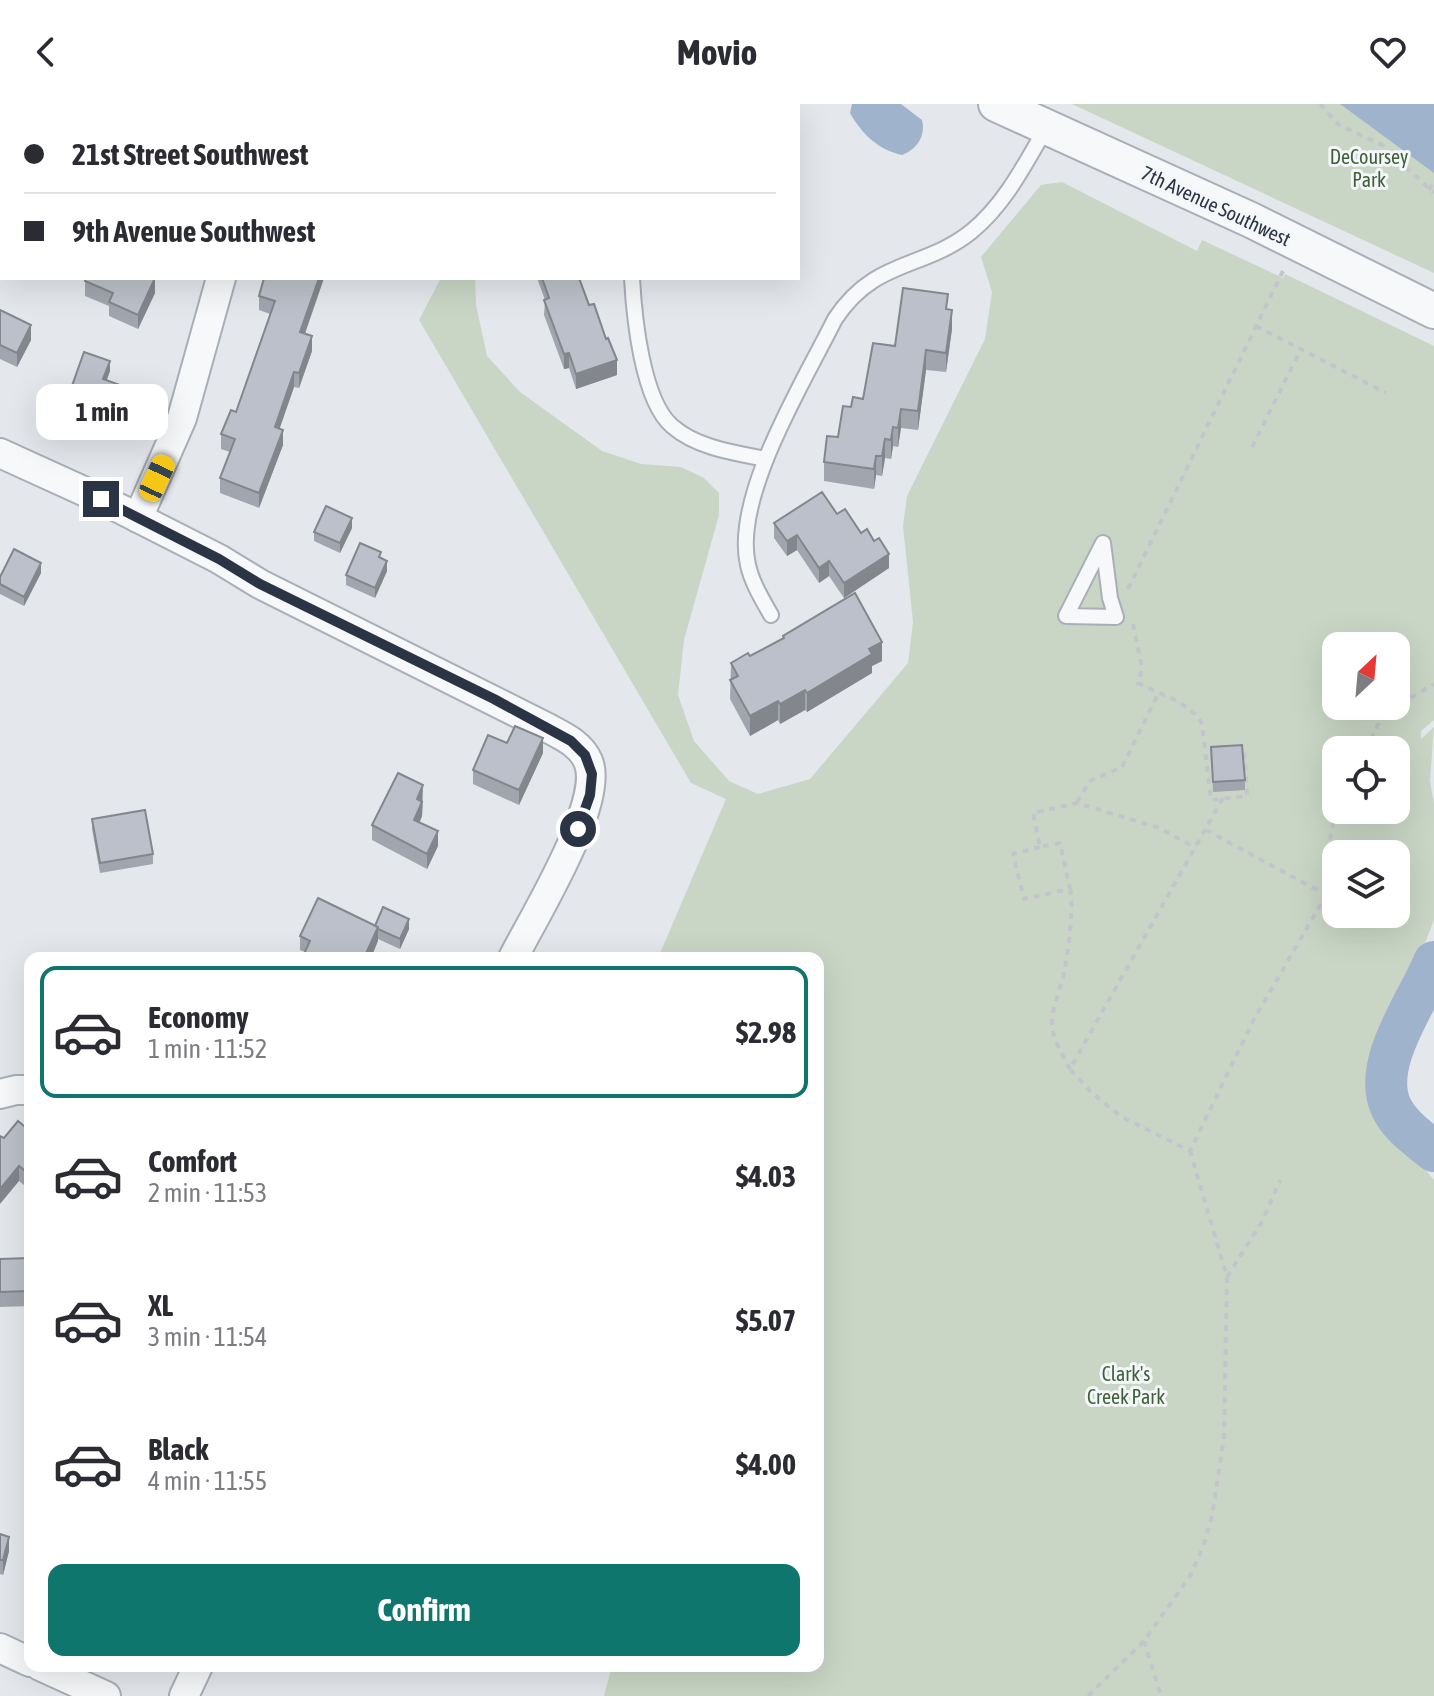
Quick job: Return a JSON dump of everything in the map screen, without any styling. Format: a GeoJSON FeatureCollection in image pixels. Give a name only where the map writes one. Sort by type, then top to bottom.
{"type":"FeatureCollection","features":[{"type":"Feature","properties":{"kind":"street","name":"7th Avenue Southwest"},"geometry":{"type":"LineString","coordinates":[[996,104],[1251,220],[1434,311]]}},
{"type":"Feature","properties":{"kind":"street"},"geometry":{"type":"LineString","coordinates":[[138,518],[182,418],[220,280]]}},
{"type":"Feature","properties":{"kind":"street"},"geometry":{"type":"LineString","coordinates":[[0,453],[219,559],[260,584],[546,727],[581,749],[589,764],[590,795],[578,829],[516,952]]}},
{"type":"Feature","properties":{"kind":"street"},"geometry":{"type":"LineString","coordinates":[[0,1094],[24,1090]]}},
{"type":"Feature","properties":{"kind":"street"},"geometry":{"type":"LineString","coordinates":[[0,1648],[24,1659]]}},
{"type":"Feature","properties":{"kind":"street"},"geometry":{"type":"LineString","coordinates":[[53,1672],[106,1696]]}},
{"type":"Feature","properties":{"kind":"street"},"geometry":{"type":"LineString","coordinates":[[184,1696],[195,1672]]}},
{"type":"Feature","properties":{"kind":"lane"},"geometry":{"type":"LineString","coordinates":[[771,615],[755,587],[747,563],[747,527],[766,459],[835,319],[846,302],[875,278],[940,250],[970,233],[996,209],[1046,127]]}},
{"type":"Feature","properties":{"kind":"lane"},"geometry":{"type":"LineString","coordinates":[[632,280],[633,308],[645,369],[657,403],[671,425],[692,438],[723,450],[766,459]]}},
{"type":"Feature","properties":{"kind":"lane"},"geometry":{"type":"LineString","coordinates":[[1103,543],[1110,598],[1116,617],[1066,616],[1103,543]]}},
{"type":"Feature","properties":{"kind":"path"},"geometry":{"type":"LineString","coordinates":[[1320,104],[1339,125],[1382,145],[1432,192]]}},
{"type":"Feature","properties":{"kind":"path"},"geometry":{"type":"LineString","coordinates":[[1432,192],[1434,181]]}},
{"type":"Feature","properties":{"kind":"path"},"geometry":{"type":"LineString","coordinates":[[1125,596],[1283,271]]}},
{"type":"Feature","properties":{"kind":"path"},"geometry":{"type":"LineString","coordinates":[[1256,326],[1386,393]]}},
{"type":"Feature","properties":{"kind":"path"},"geometry":{"type":"LineString","coordinates":[[1252,447],[1301,349]]}},
{"type":"Feature","properties":{"kind":"path"},"geometry":{"type":"LineString","coordinates":[[1133,624],[1142,668],[1138,683],[1178,702],[1199,717],[1205,735],[1211,800],[1247,796],[1244,750],[1231,750]]}},
{"type":"Feature","properties":{"kind":"path"},"geometry":{"type":"LineString","coordinates":[[1373,736],[1383,714],[1434,684]]}},
{"type":"Feature","properties":{"kind":"path"},"geometry":{"type":"LineString","coordinates":[[1077,803],[1090,781],[1122,767],[1158,694]]}},
{"type":"Feature","properties":{"kind":"path"},"geometry":{"type":"LineString","coordinates":[[1206,751],[1218,751]]}},
{"type":"Feature","properties":{"kind":"path"},"geometry":{"type":"LineString","coordinates":[[1070,1069],[1223,798]]}},
{"type":"Feature","properties":{"kind":"path"},"geometry":{"type":"LineString","coordinates":[[1040,847],[1033,813],[1077,803],[1159,828],[1196,848]]}},
{"type":"Feature","properties":{"kind":"path"},"geometry":{"type":"LineString","coordinates":[[1206,830],[1322,893]]}},
{"type":"Feature","properties":{"kind":"path"},"geometry":{"type":"LineString","coordinates":[[1070,889],[1024,899],[1013,854],[1060,843],[1073,897],[1063,978],[1054,1003],[1052,1026],[1070,1069],[1120,1116],[1190,1151]]}},
{"type":"Feature","properties":{"kind":"path"},"geometry":{"type":"LineString","coordinates":[[1088,1696],[1144,1641],[1190,1576],[1203,1547],[1212,1516],[1224,1437],[1227,1277],[1190,1151],[1253,1021],[1322,902]]}},
{"type":"Feature","properties":{"kind":"path"},"geometry":{"type":"LineString","coordinates":[[1227,1277],[1256,1233],[1280,1180]]}},
{"type":"Feature","properties":{"kind":"path"},"geometry":{"type":"LineString","coordinates":[[1144,1641],[1161,1696]]}},
{"type":"Feature","properties":{"kind":"green space","name":"DeCoursey Park"},"geometry":{"type":"Polygon","coordinates":[[[1072,104],[1434,104],[1434,273],[1072,104]]]}},
{"type":"Feature","properties":{"kind":"green space","name":"Clark's Creek Park"},"geometry":{"type":"Polygon","coordinates":[[[1062,182],[1197,251],[1202,240],[1283,278],[1285,274],[1434,346],[1434,720],[1421,731],[1421,739],[1434,727],[1430,781],[1434,804],[1434,920],[1378,1054],[1374,1088],[1385,1122],[1434,1180],[1434,1696],[604,1696],[610,1672],[824,1672],[824,952],[661,952],[726,799],[691,783],[419,320],[440,280],[475,280],[476,305],[487,356],[520,392],[602,451],[641,464],[681,467],[704,478],[719,493],[719,515],[684,640],[678,695],[694,741],[729,781],[758,794],[810,779],[908,663],[913,622],[903,526],[907,496],[985,339],[992,292],[981,257],[1041,185],[1062,182]]]}},
{"type":"Feature","properties":{"kind":"water"},"geometry":{"type":"Polygon","coordinates":[[[852,104],[901,104],[922,120],[923,131],[919,141],[902,155],[885,149],[860,128],[850,113],[852,104]]]}},
{"type":"Feature","properties":{"kind":"water"},"geometry":{"type":"Polygon","coordinates":[[[1340,104],[1434,104],[1434,173],[1340,104]]]}},
{"type":"Feature","properties":{"kind":"building"},"geometry":{"type":"Polygon","coordinates":[[[154,280],[138,315],[109,302],[113,293],[85,281],[154,280]]]}},
{"type":"Feature","properties":{"kind":"building"},"geometry":{"type":"Polygon","coordinates":[[[263,280],[318,280],[300,332],[312,336],[299,373],[294,372],[275,427],[283,430],[259,493],[220,478],[235,439],[221,434],[231,410],[236,412],[275,301],[259,296],[263,280]]]}},
{"type":"Feature","properties":{"kind":"building"},"geometry":{"type":"Polygon","coordinates":[[[543,280],[580,280],[589,305],[594,304],[617,360],[576,374],[569,353],[564,354],[544,300],[549,298],[543,280]]]}},
{"type":"Feature","properties":{"kind":"building"},"geometry":{"type":"Polygon","coordinates":[[[903,288],[948,294],[946,309],[952,310],[946,353],[926,350],[918,411],[901,409],[898,428],[893,427],[891,440],[885,439],[882,456],[876,456],[874,469],[824,462],[827,436],[838,437],[843,406],[851,407],[853,397],[863,399],[873,343],[895,346],[903,288]]]}},
{"type":"Feature","properties":{"kind":"building"},"geometry":{"type":"Polygon","coordinates":[[[0,310],[31,325],[17,353],[0,345],[0,310]]]}},
{"type":"Feature","properties":{"kind":"building"},"geometry":{"type":"Polygon","coordinates":[[[84,352],[110,361],[103,379],[120,385],[110,415],[67,400],[84,352]]]}},
{"type":"Feature","properties":{"kind":"building"},"geometry":{"type":"Polygon","coordinates":[[[822,492],[837,514],[845,509],[861,533],[867,529],[874,541],[879,538],[889,554],[844,583],[829,561],[819,568],[797,535],[787,541],[774,523],[822,492]]]}},
{"type":"Feature","properties":{"kind":"building"},"geometry":{"type":"Polygon","coordinates":[[[326,506],[352,518],[340,543],[314,532],[326,506]]]}},
{"type":"Feature","properties":{"kind":"building"},"geometry":{"type":"Polygon","coordinates":[[[360,543],[381,552],[379,557],[387,561],[375,588],[346,575],[360,543]]]}},
{"type":"Feature","properties":{"kind":"building"},"geometry":{"type":"Polygon","coordinates":[[[14,549],[41,563],[24,597],[0,584],[0,577],[14,549]]]}},
{"type":"Feature","properties":{"kind":"building"},"geometry":{"type":"Polygon","coordinates":[[[855,593],[882,642],[869,649],[872,654],[807,693],[805,690],[750,716],[730,680],[738,676],[731,663],[784,638],[855,593]]]}},
{"type":"Feature","properties":{"kind":"building"},"geometry":{"type":"Polygon","coordinates":[[[515,726],[543,738],[519,790],[473,770],[488,735],[507,743],[515,726]]]}},
{"type":"Feature","properties":{"kind":"building"},"geometry":{"type":"Polygon","coordinates":[[[1242,745],[1245,780],[1213,782],[1211,747],[1242,745]]]}},
{"type":"Feature","properties":{"kind":"building"},"geometry":{"type":"Polygon","coordinates":[[[398,773],[423,785],[417,799],[422,802],[414,820],[438,831],[427,854],[372,825],[398,773]]]}},
{"type":"Feature","properties":{"kind":"building"},"geometry":{"type":"Polygon","coordinates":[[[145,810],[153,854],[100,863],[92,819],[145,810]]]}},
{"type":"Feature","properties":{"kind":"building"},"geometry":{"type":"Polygon","coordinates":[[[318,898],[378,927],[367,952],[305,952],[310,941],[300,936],[318,898]]]}},
{"type":"Feature","properties":{"kind":"building"},"geometry":{"type":"Polygon","coordinates":[[[383,907],[409,919],[400,939],[375,926],[383,907]]]}},
{"type":"Feature","properties":{"kind":"building"},"geometry":{"type":"Polygon","coordinates":[[[18,1121],[24,1126],[24,1170],[19,1166],[0,1189],[0,1136],[4,1138],[18,1121]]]}},
{"type":"Feature","properties":{"kind":"building"},"geometry":{"type":"Polygon","coordinates":[[[24,1258],[24,1291],[0,1292],[0,1259],[24,1258]]]}},
{"type":"Feature","properties":{"kind":"building"},"geometry":{"type":"Polygon","coordinates":[[[0,1534],[9,1537],[3,1560],[0,1560],[0,1534]]]}},
{"type":"Feature","properties":{"kind":"waterway"},"geometry":{"type":"LineString","coordinates":[[1434,962],[1399,1033],[1387,1071],[1386,1090],[1399,1120],[1434,1151]]}},
{"type":"Feature","properties":{"kind":"route"},"geometry":{"type":"LineString","coordinates":[[101,499],[219,559],[260,584],[494,699],[571,741],[585,755],[592,774],[590,795],[578,829]]}}]}
